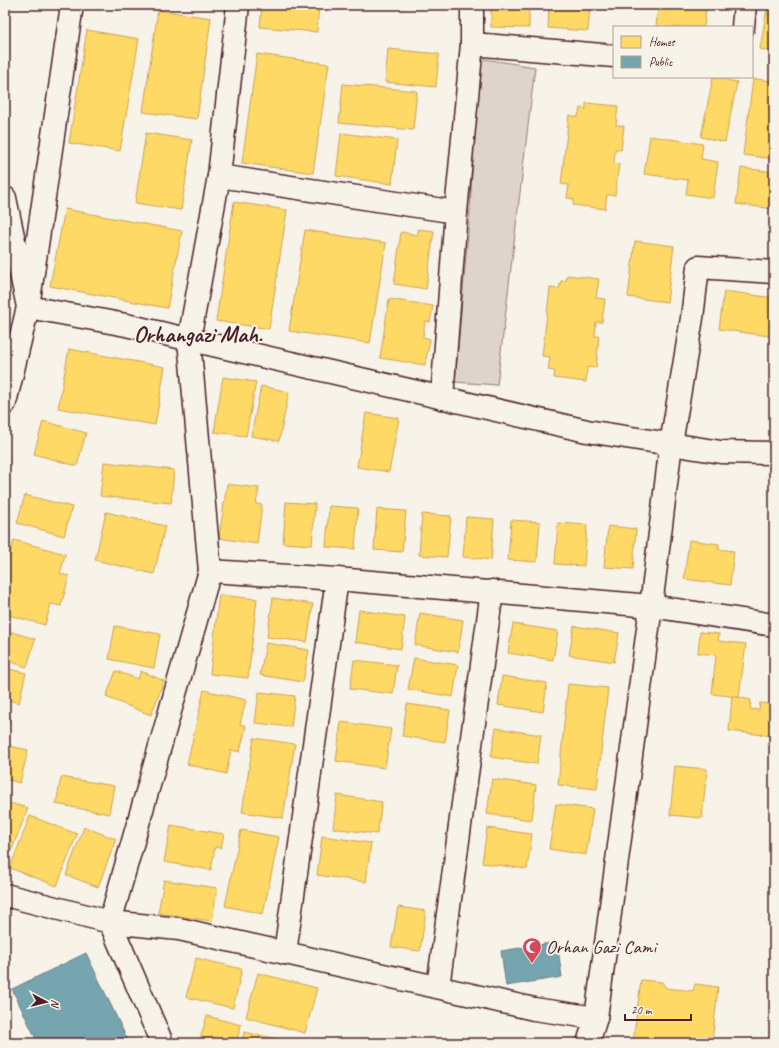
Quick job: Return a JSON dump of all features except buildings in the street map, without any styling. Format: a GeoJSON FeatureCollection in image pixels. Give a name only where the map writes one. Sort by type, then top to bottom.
{"type":"FeatureCollection","features":[{"type":"Feature","properties":{"kind":"street"},"geometry":{"type":"LineString","coordinates":[[5,403],[28,307],[72,5]]}},
{"type":"Feature","properties":{"kind":"street"},"geometry":{"type":"LineString","coordinates":[[162,1043],[110,922],[210,571],[189,340],[219,176],[238,5]]}},
{"type":"Feature","properties":{"kind":"street"},"geometry":{"type":"LineString","coordinates":[[442,398],[456,212],[472,44],[472,5]]}},
{"type":"Feature","properties":{"kind":"street"},"geometry":{"type":"LineString","coordinates":[[743,26],[745,5]]}},
{"type":"Feature","properties":{"kind":"street"},"geometry":{"type":"LineString","coordinates":[[472,44],[613,56]]}},
{"type":"Feature","properties":{"kind":"street"},"geometry":{"type":"LineString","coordinates":[[219,176],[456,212]]}},
{"type":"Feature","properties":{"kind":"street"},"geometry":{"type":"LineString","coordinates":[[5,198],[9,236],[28,307]]}},
{"type":"Feature","properties":{"kind":"street"},"geometry":{"type":"LineString","coordinates":[[588,1043],[596,1018],[671,444],[692,318],[698,267],[774,272]]}},
{"type":"Feature","properties":{"kind":"street"},"geometry":{"type":"LineString","coordinates":[[28,307],[126,325],[587,431],[720,452],[774,453]]}},
{"type":"Feature","properties":{"kind":"street"},"geometry":{"type":"LineString","coordinates":[[210,571],[492,591],[651,606],[774,625]]}},
{"type":"Feature","properties":{"kind":"street"},"geometry":{"type":"LineString","coordinates":[[285,953],[337,579]]}},
{"type":"Feature","properties":{"kind":"street"},"geometry":{"type":"LineString","coordinates":[[438,987],[492,591]]}},
{"type":"Feature","properties":{"kind":"street"},"geometry":{"type":"LineString","coordinates":[[5,895],[110,922],[179,929],[534,1009],[596,1018]]}},
{"type":"Feature","properties":{"kind":"shaded area"},"geometry":{"type":"Polygon","coordinates":[[[478,58],[535,67],[497,385],[455,382],[470,210],[478,58]]]}},
{"type":"Feature","properties":{"kind":"place","name":"Orhan Gazi Cami"},"geometry":{"type":"Point","coordinates":[532,964]}},
{"type":"Feature","properties":{"kind":"district","name":"Orhangazi Mah."},"geometry":{"type":"Point","coordinates":[198,334]}}]}
